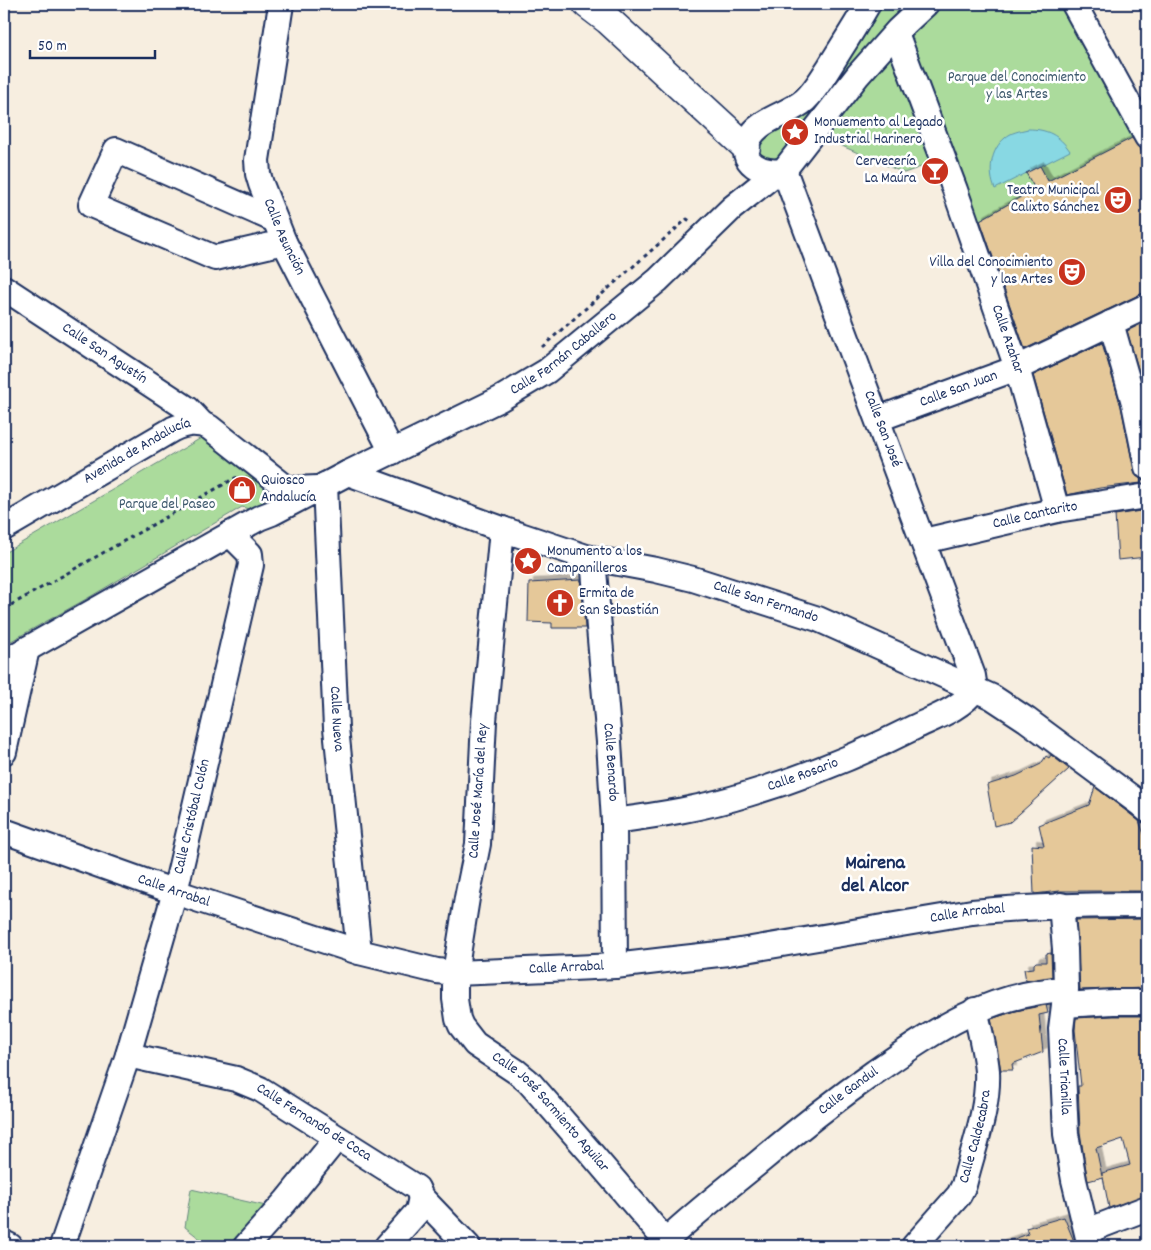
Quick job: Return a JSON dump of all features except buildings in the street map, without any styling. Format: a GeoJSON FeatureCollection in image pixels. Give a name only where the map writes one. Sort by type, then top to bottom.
{"type":"FeatureCollection","features":[{"type":"Feature","properties":{"kind":"main road"},"geometry":{"type":"LineString","coordinates":[[586,4],[608,20],[749,156]]}},
{"type":"Feature","properties":{"kind":"street","name":"Calle Asunción"},"geometry":{"type":"LineString","coordinates":[[281,4],[257,160],[258,174],[284,242],[392,452]]}},
{"type":"Feature","properties":{"kind":"street"},"geometry":{"type":"LineString","coordinates":[[732,208],[749,156],[748,140],[760,126],[796,107],[806,99],[818,85],[868,4]]}},
{"type":"Feature","properties":{"kind":"street","name":"Calle Fernán Caballero"},"geometry":{"type":"LineString","coordinates":[[321,487],[500,399],[547,371],[658,280],[732,208],[780,171],[858,75],[896,33],[926,4]]}},
{"type":"Feature","properties":{"kind":"street"},"geometry":{"type":"LineString","coordinates":[[1074,4],[1147,137]]}},
{"type":"Feature","properties":{"kind":"street","name":"Calle Azahar"},"geometry":{"type":"LineString","coordinates":[[896,33],[955,190],[1017,368],[1057,510]]}},
{"type":"Feature","properties":{"kind":"street"},"geometry":{"type":"LineString","coordinates":[[274,220],[116,150],[91,205],[215,258],[284,242]]}},
{"type":"Feature","properties":{"kind":"street"},"geometry":{"type":"LineString","coordinates":[[749,156],[766,172],[780,171]]}},
{"type":"Feature","properties":{"kind":"street","name":"Calle San José"},"geometry":{"type":"LineString","coordinates":[[780,171],[924,541],[973,676],[975,689]]}},
{"type":"Feature","properties":{"kind":"street","name":"Calle San Agustín"},"geometry":{"type":"LineString","coordinates":[[4,288],[188,409],[202,424]]}},
{"type":"Feature","properties":{"kind":"street","name":"Calle San Juan"},"geometry":{"type":"LineString","coordinates":[[878,419],[1017,368],[1147,306]]}},
{"type":"Feature","properties":{"kind":"street"},"geometry":{"type":"LineString","coordinates":[[1111,324],[1134,403],[1147,467]]}},
{"type":"Feature","properties":{"kind":"street","name":"Avenida de Andalucía"},"geometry":{"type":"LineString","coordinates":[[4,528],[173,429],[188,424],[202,424],[218,433],[268,478],[293,489],[321,487]]}},
{"type":"Feature","properties":{"kind":"street","name":"Calle San Fernando"},"geometry":{"type":"LineString","coordinates":[[348,473],[502,529],[593,559],[694,579],[818,619],[992,697],[1027,720],[1147,809]]}},
{"type":"Feature","properties":{"kind":"street"},"geometry":{"type":"LineString","coordinates":[[260,518],[269,502],[268,478]]}},
{"type":"Feature","properties":{"kind":"street"},"geometry":{"type":"LineString","coordinates":[[4,662],[230,534],[321,487]]}},
{"type":"Feature","properties":{"kind":"street","name":"Calle Nueva"},"geometry":{"type":"LineString","coordinates":[[321,487],[336,728],[360,952]]}},
{"type":"Feature","properties":{"kind":"street","name":"Calle Cantarito"},"geometry":{"type":"LineString","coordinates":[[924,541],[1057,510],[1147,496]]}},
{"type":"Feature","properties":{"kind":"street","name":"Calle José María del Rey"},"geometry":{"type":"LineString","coordinates":[[454,972],[466,898],[478,844],[484,721],[502,529]]}},
{"type":"Feature","properties":{"kind":"street","name":"Calle Cristóbal Colón"},"geometry":{"type":"LineString","coordinates":[[62,1246],[128,1055],[176,892],[251,565],[250,554],[230,534]]}},
{"type":"Feature","properties":{"kind":"street","name":"Calle Benardo"},"geometry":{"type":"LineString","coordinates":[[593,559],[610,742],[614,821],[615,966]]}},
{"type":"Feature","properties":{"kind":"street"},"geometry":{"type":"LineString","coordinates":[[4,752],[26,649]]}},
{"type":"Feature","properties":{"kind":"street","name":"Calle Rosario"},"geometry":{"type":"LineString","coordinates":[[614,821],[661,815],[749,794],[828,765],[897,736],[965,701],[975,689]]}},
{"type":"Feature","properties":{"kind":"street","name":"Calle Arrabal"},"geometry":{"type":"LineString","coordinates":[[4,831],[176,892],[360,952],[422,968],[454,972],[615,966],[728,952],[972,912],[1061,905],[1147,905]]}},
{"type":"Feature","properties":{"kind":"street","name":"Calle Trianilla"},"geometry":{"type":"LineString","coordinates":[[1061,905],[1065,949],[1065,997],[1060,1029],[1066,1134],[1074,1180],[1089,1239]]}},
{"type":"Feature","properties":{"kind":"street","name":"Calle José Sarmiento Aguilar"},"geometry":{"type":"LineString","coordinates":[[454,972],[460,1026],[475,1044],[529,1082],[590,1152],[665,1245]]}},
{"type":"Feature","properties":{"kind":"street","name":"Calle Gandul"},"geometry":{"type":"LineString","coordinates":[[665,1245],[831,1103],[940,1028],[975,1010],[997,1001],[1030,993],[1113,1002],[1147,1002]]}},
{"type":"Feature","properties":{"kind":"street","name":"Calle Caldecabra"},"geometry":{"type":"LineString","coordinates":[[914,1246],[959,1195],[964,1185],[984,1111],[987,1072],[985,1053],[975,1010]]}},
{"type":"Feature","properties":{"kind":"street","name":"Calle Fernando de Coca"},"geometry":{"type":"LineString","coordinates":[[128,1055],[249,1083],[417,1188],[421,1197],[468,1246]]}},
{"type":"Feature","properties":{"kind":"street"},"geometry":{"type":"LineString","coordinates":[[246,1246],[286,1201],[337,1138]]}},
{"type":"Feature","properties":{"kind":"street"},"geometry":{"type":"LineString","coordinates":[[387,1246],[418,1210],[421,1197]]}},
{"type":"Feature","properties":{"kind":"street"},"geometry":{"type":"LineString","coordinates":[[1089,1239],[1143,1217]]}},
{"type":"Feature","properties":{"kind":"street"},"geometry":{"type":"LineString","coordinates":[[4,1243],[10,1246]]}},
{"type":"Feature","properties":{"kind":"path"},"geometry":{"type":"LineString","coordinates":[[539,350],[688,219],[693,223]]}},
{"type":"Feature","properties":{"kind":"path"},"geometry":{"type":"LineString","coordinates":[[4,609],[235,478],[249,478],[260,489],[264,487],[268,478]]}},
{"type":"Feature","properties":{"kind":"green space"},"geometry":{"type":"Polygon","coordinates":[[[877,4],[916,4],[783,163],[757,157],[757,139],[877,4]]]}},
{"type":"Feature","properties":{"kind":"green space","name":"Parque del Conocimiento y las Artes"},"geometry":{"type":"Polygon","coordinates":[[[940,4],[1067,4],[1135,137],[1048,181],[1040,166],[1027,173],[1035,189],[978,221],[912,47],[911,29],[940,4]]]}},
{"type":"Feature","properties":{"kind":"green space"},"geometry":{"type":"Polygon","coordinates":[[[891,59],[898,62],[935,162],[904,173],[826,139],[871,71],[883,60],[891,59]]]}},
{"type":"Feature","properties":{"kind":"green space","name":"Parque del Paseo"},"geometry":{"type":"Polygon","coordinates":[[[208,434],[264,485],[264,500],[261,506],[255,511],[242,507],[4,645],[4,553],[208,434]]]}},
{"type":"Feature","properties":{"kind":"green space"},"geometry":{"type":"Polygon","coordinates":[[[191,1189],[266,1206],[227,1246],[209,1246],[185,1227],[191,1189]]]}},
{"type":"Feature","properties":{"kind":"water"},"geometry":{"type":"Polygon","coordinates":[[[1028,129],[1041,130],[1052,134],[1070,151],[995,189],[991,169],[996,149],[1010,134],[1028,129]]]}},
{"type":"Feature","properties":{"kind":"place","name":"Monuemento al Legado Industrial Harinero"},"geometry":{"type":"Point","coordinates":[795,132]}},
{"type":"Feature","properties":{"kind":"place","name":"Cervecería La Maúra"},"geometry":{"type":"Point","coordinates":[935,171]}},
{"type":"Feature","properties":{"kind":"place","name":"Teatro Municipal Calixto Sánchez"},"geometry":{"type":"Point","coordinates":[1118,200]}},
{"type":"Feature","properties":{"kind":"place","name":"Villa del Conocimiento y las Artes"},"geometry":{"type":"Point","coordinates":[1072,272]}},
{"type":"Feature","properties":{"kind":"place","name":"Quiosco Andalucía"},"geometry":{"type":"Point","coordinates":[242,490]}},
{"type":"Feature","properties":{"kind":"place","name":"Monumento a los Campanilleros"},"geometry":{"type":"Point","coordinates":[528,561]}},
{"type":"Feature","properties":{"kind":"place","name":"Ermita de San Sebastián"},"geometry":{"type":"Point","coordinates":[560,603]}},
{"type":"Feature","properties":{"kind":"district","name":"Mairena del Alcor"},"geometry":{"type":"Point","coordinates":[875,876]}}]}
